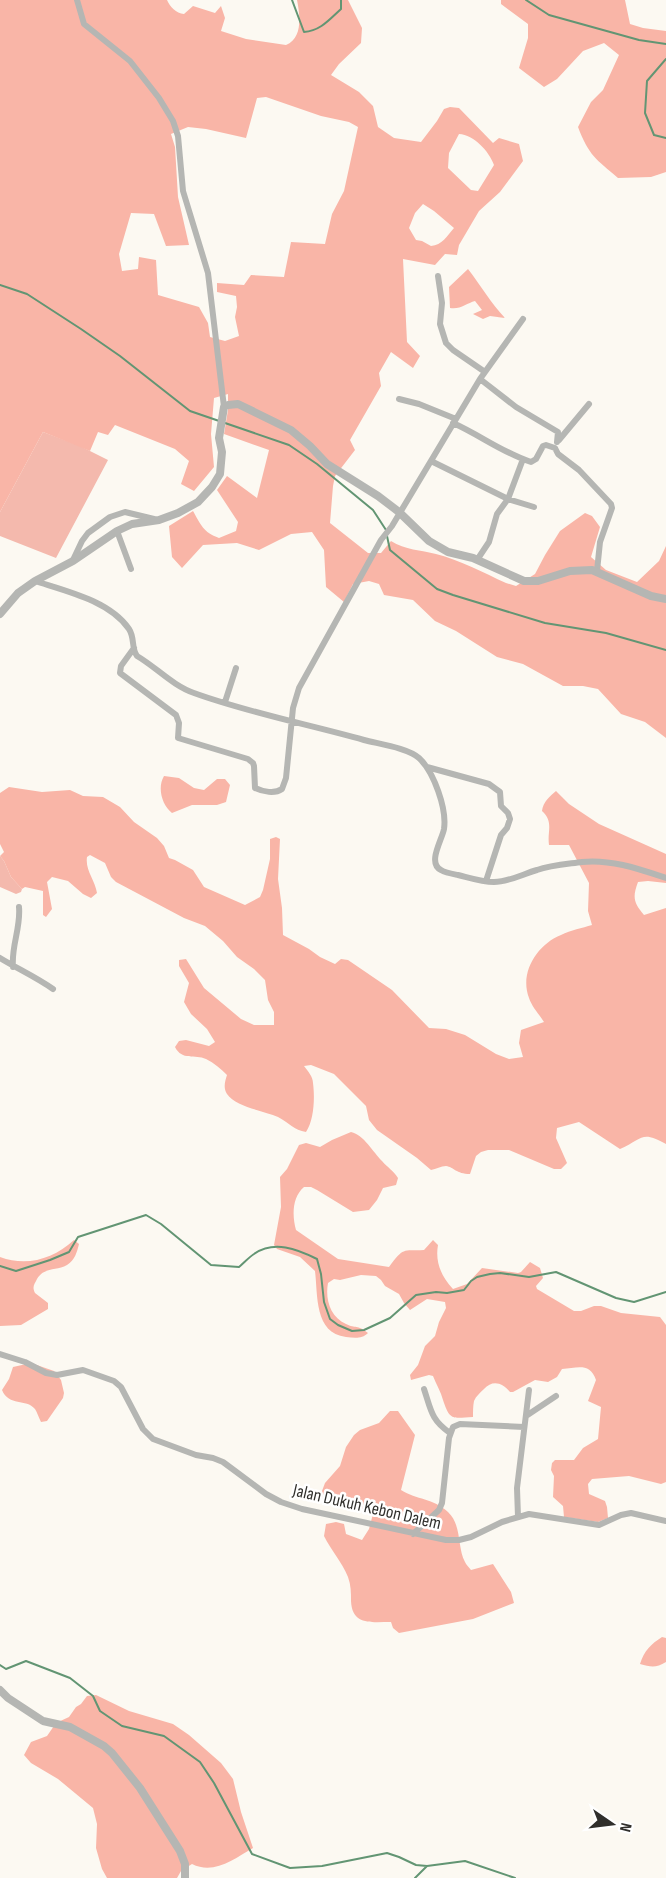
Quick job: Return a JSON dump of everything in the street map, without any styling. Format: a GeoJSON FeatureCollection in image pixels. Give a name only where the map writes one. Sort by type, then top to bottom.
{"type":"FeatureCollection","features":[{"type":"Feature","properties":{"kind":"street"},"geometry":{"type":"LineString","coordinates":[[0,614],[18,593],[35,581],[73,561],[117,531],[132,524],[159,520],[198,502],[216,481],[222,464],[219,438],[224,407],[208,273],[183,191],[178,136],[173,121],[159,98],[130,61],[84,24],[77,0]]}},
{"type":"Feature","properties":{"kind":"street"},"geometry":{"type":"LineString","coordinates":[[438,276],[442,303],[440,324],[446,343],[485,372]]}},
{"type":"Feature","properties":{"kind":"street"},"geometry":{"type":"LineString","coordinates":[[134,648],[120,668],[121,675],[176,715],[179,723],[178,738],[251,761],[254,766],[255,788],[261,791],[276,792],[282,789],[286,778],[293,708],[299,688],[381,540],[392,526],[480,379],[523,319]]}},
{"type":"Feature","properties":{"kind":"street"},"geometry":{"type":"LineString","coordinates":[[480,379],[516,407],[558,432],[556,445],[558,454],[579,470],[611,504],[612,508],[600,542],[597,572]]}},
{"type":"Feature","properties":{"kind":"street"},"geometry":{"type":"LineString","coordinates":[[399,399],[419,404],[455,421],[523,459],[533,462],[543,446],[556,445]]}},
{"type":"Feature","properties":{"kind":"street"},"geometry":{"type":"LineString","coordinates":[[224,407],[238,404],[291,429],[327,464],[378,496],[399,512],[429,541],[448,552],[477,560],[517,579],[530,582],[582,570],[597,572],[651,596],[666,599]]}},
{"type":"Feature","properties":{"kind":"street"},"geometry":{"type":"LineString","coordinates":[[556,445],[589,404]]}},
{"type":"Feature","properties":{"kind":"street"},"geometry":{"type":"LineString","coordinates":[[477,560],[489,542],[497,514],[508,499],[523,459]]}},
{"type":"Feature","properties":{"kind":"street"},"geometry":{"type":"LineString","coordinates":[[430,461],[508,499],[534,507]]}},
{"type":"Feature","properties":{"kind":"street"},"geometry":{"type":"LineString","coordinates":[[73,561],[88,533],[111,517],[125,512],[159,520]]}},
{"type":"Feature","properties":{"kind":"street"},"geometry":{"type":"LineString","coordinates":[[117,531],[131,569]]}},
{"type":"Feature","properties":{"kind":"street"},"geometry":{"type":"LineString","coordinates":[[35,581],[71,593],[107,610],[132,633],[137,656],[185,689],[247,711],[292,721],[418,757],[433,778],[445,817],[442,839],[435,858],[436,866],[440,870],[495,882],[512,879],[540,869],[583,862],[602,862],[629,866],[666,878]]}},
{"type":"Feature","properties":{"kind":"street"},"geometry":{"type":"LineString","coordinates":[[225,702],[236,668]]}},
{"type":"Feature","properties":{"kind":"street"},"geometry":{"type":"LineString","coordinates":[[426,766],[489,784],[500,792],[501,806],[510,819],[499,841],[486,881]]}},
{"type":"Feature","properties":{"kind":"street"},"geometry":{"type":"LineString","coordinates":[[13,967],[13,948],[20,919],[19,907]]}},
{"type":"Feature","properties":{"kind":"street"},"geometry":{"type":"LineString","coordinates":[[0,958],[53,989]]}},
{"type":"Feature","properties":{"kind":"street","name":"Jalan Dukuh Kebon Dalem"},"geometry":{"type":"LineString","coordinates":[[0,1354],[25,1362],[46,1373],[57,1375],[83,1370],[114,1381],[121,1387],[143,1429],[153,1439],[223,1462],[266,1494],[280,1502],[302,1509],[438,1539],[459,1540],[518,1516],[529,1514],[599,1525],[631,1513],[666,1521]]}},
{"type":"Feature","properties":{"kind":"street"},"geometry":{"type":"LineString","coordinates":[[424,1389],[437,1423],[450,1433]]}},
{"type":"Feature","properties":{"kind":"street"},"geometry":{"type":"LineString","coordinates":[[518,1516],[518,1488],[529,1390]]}},
{"type":"Feature","properties":{"kind":"street"},"geometry":{"type":"LineString","coordinates":[[526,1416],[556,1396]]}},
{"type":"Feature","properties":{"kind":"street"},"geometry":{"type":"LineString","coordinates":[[413,1534],[439,1510],[442,1503],[450,1433],[453,1427],[460,1424],[524,1427]]}},
{"type":"Feature","properties":{"kind":"street"},"geometry":{"type":"LineString","coordinates":[[0,1690],[8,1698],[43,1721],[70,1727],[112,1753],[140,1788],[180,1851],[185,1864],[185,1878]]}},
{"type":"Feature","properties":{"kind":"shaded area"},"geometry":{"type":"Polygon","coordinates":[[[0,0],[167,0],[174,9],[184,14],[193,6],[215,13],[221,6],[225,18],[221,31],[246,39],[286,45],[298,32],[297,0],[348,0],[362,28],[361,43],[331,75],[359,92],[373,106],[378,127],[394,138],[421,142],[444,109],[459,108],[493,143],[499,138],[519,144],[523,161],[500,192],[479,211],[459,245],[457,255],[445,254],[435,265],[403,259],[407,342],[420,356],[413,368],[391,352],[379,373],[381,386],[350,440],[355,450],[335,476],[330,523],[368,553],[381,553],[391,541],[407,548],[454,560],[516,586],[535,574],[560,531],[585,513],[592,516],[600,527],[591,557],[606,570],[637,582],[659,561],[666,546],[666,738],[645,722],[621,714],[598,689],[563,686],[523,664],[497,657],[456,631],[435,621],[413,600],[384,595],[379,584],[369,581],[353,584],[344,602],[326,587],[324,550],[312,532],[291,534],[259,550],[237,543],[203,545],[182,568],[172,557],[169,526],[193,511],[203,528],[214,536],[219,538],[236,531],[238,522],[217,490],[227,476],[257,498],[269,450],[224,434],[228,394],[214,398],[211,434],[214,467],[194,491],[181,484],[189,461],[175,449],[115,425],[108,435],[98,432],[90,451],[43,432],[0,512],[0,0]],[[266,97],[257,98],[246,138],[188,127],[171,134],[175,147],[178,197],[189,245],[166,246],[154,214],[131,213],[119,254],[122,271],[138,269],[139,257],[156,260],[158,295],[199,307],[208,323],[210,337],[225,341],[239,336],[235,317],[236,296],[217,292],[217,283],[244,285],[251,275],[284,277],[291,242],[325,244],[332,214],[344,191],[358,127],[349,122],[321,116],[266,97]],[[459,134],[449,153],[448,168],[471,190],[478,191],[494,165],[489,154],[480,145],[470,137],[459,134]],[[423,204],[415,213],[409,228],[416,240],[431,246],[441,242],[454,228],[423,204]]]}},
{"type":"Feature","properties":{"kind":"shaded area"},"geometry":{"type":"Polygon","coordinates":[[[501,0],[625,0],[630,24],[666,31],[666,172],[651,177],[618,178],[594,156],[578,127],[591,102],[603,90],[619,55],[604,43],[583,51],[557,79],[544,87],[519,68],[528,38],[528,24],[501,4],[501,0]]]}},
{"type":"Feature","properties":{"kind":"shaded area"},"geometry":{"type":"Polygon","coordinates":[[[468,269],[505,318],[490,316],[483,319],[473,314],[482,310],[475,301],[450,308],[449,287],[468,269]]]}},
{"type":"Feature","properties":{"kind":"shaded area"},"geometry":{"type":"Polygon","coordinates":[[[43,432],[108,460],[56,558],[0,536],[0,512],[43,432]]]}},
{"type":"Feature","properties":{"kind":"shaded area"},"geometry":{"type":"Polygon","coordinates":[[[164,776],[179,778],[194,788],[204,790],[217,779],[225,779],[230,785],[226,802],[217,805],[192,805],[172,813],[162,796],[161,786],[164,776]]]}},
{"type":"Feature","properties":{"kind":"shaded area"},"geometry":{"type":"Polygon","coordinates":[[[9,787],[42,792],[70,790],[83,796],[103,797],[120,807],[134,822],[157,838],[164,846],[169,858],[193,870],[204,887],[245,905],[260,897],[270,859],[270,839],[276,837],[280,839],[278,879],[283,935],[335,964],[341,959],[348,960],[392,990],[429,1028],[446,1029],[465,1035],[496,1054],[509,1059],[523,1057],[519,1043],[521,1030],[544,1022],[529,998],[527,988],[527,978],[533,960],[538,952],[553,939],[592,925],[588,911],[589,883],[569,845],[549,845],[549,823],[542,811],[545,802],[556,791],[569,804],[599,824],[666,854],[666,883],[638,882],[635,896],[636,904],[644,915],[666,908],[666,1144],[647,1137],[638,1139],[620,1149],[579,1122],[557,1128],[556,1138],[567,1163],[561,1169],[554,1169],[509,1150],[488,1150],[476,1156],[470,1174],[465,1174],[446,1166],[431,1170],[377,1130],[369,1120],[366,1106],[334,1074],[311,1065],[304,1066],[312,1079],[314,1095],[312,1115],[306,1132],[278,1117],[237,1102],[226,1092],[227,1075],[215,1064],[206,1059],[185,1056],[175,1047],[179,1041],[186,1040],[209,1046],[215,1042],[207,1029],[191,1014],[184,1002],[189,983],[179,966],[179,960],[186,959],[204,988],[241,1019],[254,1025],[274,1025],[274,1012],[268,1000],[265,980],[205,926],[184,918],[116,882],[111,877],[105,863],[90,855],[87,857],[87,866],[97,893],[91,898],[68,881],[52,877],[47,882],[52,909],[46,917],[43,915],[43,891],[25,887],[22,889],[11,877],[0,856],[4,852],[0,844],[0,793],[9,787]]]}},
{"type":"Feature","properties":{"kind":"shaded area"},"geometry":{"type":"Polygon","coordinates":[[[0,856],[11,877],[22,889],[21,892],[16,894],[0,887],[0,856]]]}},
{"type":"Feature","properties":{"kind":"shaded area"},"geometry":{"type":"Polygon","coordinates":[[[351,1132],[364,1140],[394,1173],[398,1178],[396,1185],[383,1188],[369,1210],[353,1212],[317,1190],[304,1187],[295,1201],[296,1230],[338,1259],[389,1267],[404,1251],[424,1250],[433,1240],[438,1245],[437,1257],[440,1268],[453,1289],[467,1284],[482,1268],[518,1273],[530,1262],[540,1268],[543,1278],[536,1286],[537,1289],[574,1311],[601,1306],[621,1313],[660,1317],[666,1325],[666,1482],[661,1484],[629,1476],[592,1479],[588,1484],[589,1494],[605,1501],[608,1518],[598,1522],[564,1517],[563,1506],[553,1497],[552,1463],[555,1460],[574,1460],[583,1448],[598,1439],[601,1407],[588,1401],[596,1380],[587,1368],[562,1369],[557,1377],[548,1382],[535,1380],[513,1392],[500,1384],[490,1384],[475,1399],[473,1417],[456,1418],[448,1412],[433,1376],[411,1380],[410,1375],[418,1365],[425,1346],[435,1336],[446,1308],[445,1302],[427,1299],[410,1310],[399,1294],[385,1286],[376,1276],[361,1275],[340,1280],[334,1279],[328,1283],[327,1289],[332,1312],[341,1321],[368,1333],[361,1337],[346,1337],[328,1328],[320,1312],[315,1271],[300,1257],[277,1249],[274,1245],[281,1207],[280,1177],[287,1169],[299,1145],[306,1143],[320,1147],[351,1132]]]}},
{"type":"Feature","properties":{"kind":"shaded area"},"geometry":{"type":"Polygon","coordinates":[[[74,1240],[79,1244],[72,1261],[63,1267],[43,1273],[34,1284],[35,1293],[48,1303],[48,1309],[21,1325],[0,1326],[0,1257],[20,1261],[39,1259],[57,1252],[74,1240]]]}},
{"type":"Feature","properties":{"kind":"shaded area"},"geometry":{"type":"Polygon","coordinates":[[[31,1363],[54,1371],[61,1380],[63,1398],[47,1421],[41,1422],[36,1410],[27,1404],[9,1399],[2,1390],[13,1367],[31,1363]]]}},
{"type":"Feature","properties":{"kind":"shaded area"},"geometry":{"type":"Polygon","coordinates":[[[390,1411],[398,1411],[415,1435],[401,1490],[437,1504],[448,1512],[455,1523],[466,1564],[471,1570],[493,1564],[511,1592],[514,1603],[473,1619],[399,1633],[393,1628],[391,1622],[364,1621],[355,1615],[352,1609],[348,1577],[324,1536],[326,1524],[336,1522],[344,1524],[346,1534],[362,1540],[369,1529],[373,1514],[367,1510],[329,1504],[323,1500],[322,1491],[325,1483],[340,1466],[346,1447],[354,1435],[360,1430],[379,1423],[390,1411]]]}},
{"type":"Feature","properties":{"kind":"shaded area"},"geometry":{"type":"Polygon","coordinates":[[[662,1637],[666,1638],[666,1662],[653,1666],[640,1664],[648,1648],[662,1637]]]}},
{"type":"Feature","properties":{"kind":"shaded area"},"geometry":{"type":"Polygon","coordinates":[[[96,1695],[129,1711],[173,1724],[221,1763],[233,1779],[253,1848],[216,1867],[200,1867],[192,1864],[181,1871],[177,1878],[107,1878],[96,1848],[97,1824],[93,1808],[58,1779],[31,1763],[24,1755],[31,1742],[47,1736],[56,1723],[69,1717],[87,1696],[96,1695]]]}},
{"type":"Feature","properties":{"kind":"waterway"},"geometry":{"type":"LineString","coordinates":[[292,0],[304,32],[315,30],[328,21],[341,9],[341,0]]}},
{"type":"Feature","properties":{"kind":"waterway"},"geometry":{"type":"LineString","coordinates":[[526,0],[549,15],[639,40],[666,44]]}},
{"type":"Feature","properties":{"kind":"waterway"},"geometry":{"type":"LineString","coordinates":[[666,59],[647,81],[645,113],[654,135],[666,138]]}},
{"type":"Feature","properties":{"kind":"waterway"},"geometry":{"type":"LineString","coordinates":[[0,285],[27,294],[81,329],[120,356],[190,411],[289,445],[317,464],[373,510],[386,530]]}},
{"type":"Feature","properties":{"kind":"waterway"},"geometry":{"type":"LineString","coordinates":[[387,536],[390,550],[437,589],[545,623],[606,633],[666,650]]}},
{"type":"Feature","properties":{"kind":"waterway"},"geometry":{"type":"LineString","coordinates":[[0,1266],[16,1271],[50,1260],[69,1252],[78,1237],[146,1215],[161,1224],[211,1265],[239,1267],[252,1256],[269,1247],[294,1249],[317,1259],[324,1302],[330,1319],[352,1331],[364,1330],[390,1318],[416,1295],[464,1290],[477,1277],[490,1274],[529,1277],[556,1272],[616,1298],[634,1302],[666,1292]]}},
{"type":"Feature","properties":{"kind":"waterway"},"geometry":{"type":"LineString","coordinates":[[0,1665],[6,1669],[26,1661],[70,1678],[93,1696],[100,1711],[122,1726],[164,1736],[200,1762],[214,1783],[252,1854],[290,1868],[322,1866],[387,1853],[416,1865],[427,1866]]}},
{"type":"Feature","properties":{"kind":"waterway"},"geometry":{"type":"LineString","coordinates":[[415,1878],[427,1866],[465,1861],[515,1878]]}}]}
